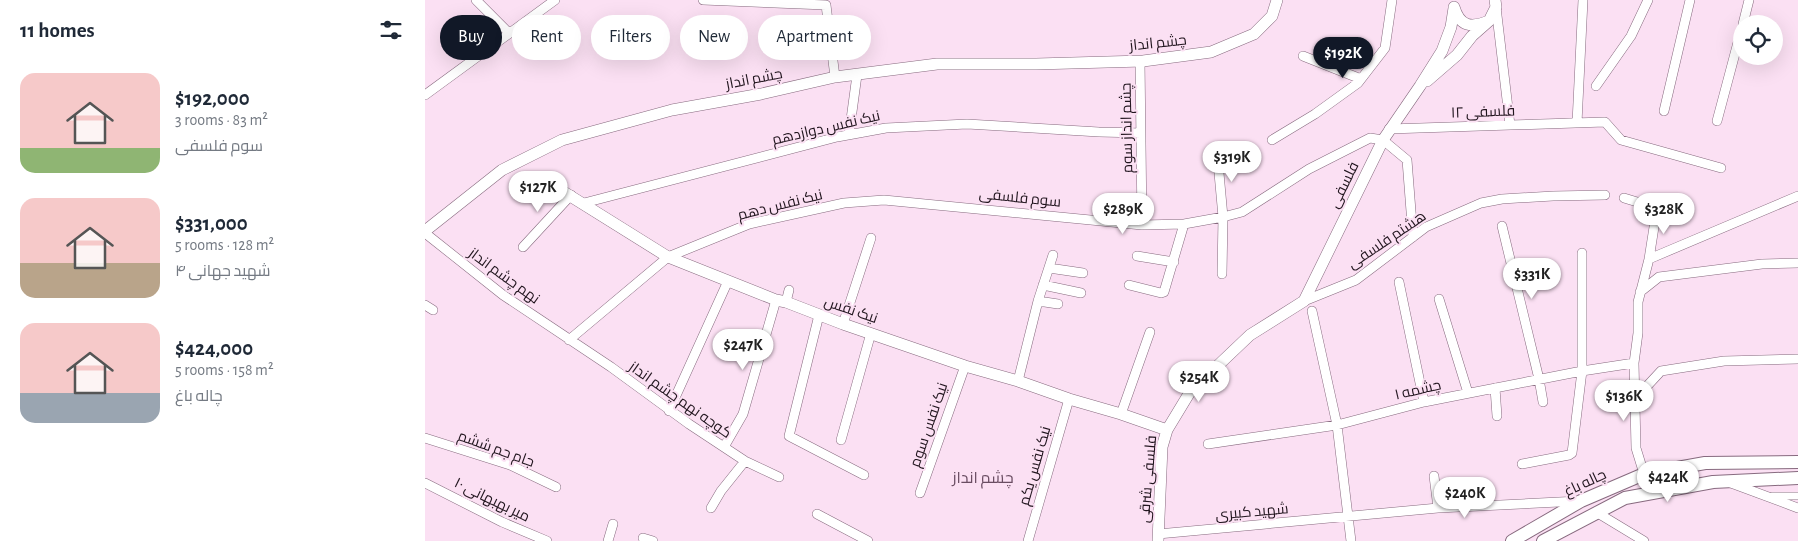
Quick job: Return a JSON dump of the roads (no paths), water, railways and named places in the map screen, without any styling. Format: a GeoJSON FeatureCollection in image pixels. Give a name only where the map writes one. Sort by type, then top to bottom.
{"type":"FeatureCollection","features":[{"type":"Feature","properties":{"kind":"main road","name":"چاله باغ"},"geometry":{"type":"LineString","coordinates":[[1512,541],[1581,501],[1644,474],[1705,463],[1798,462]]}},
{"type":"Feature","properties":{"kind":"main road","name":"چاله باغ"},"geometry":{"type":"LineString","coordinates":[[1543,541],[1625,498],[1682,486],[1726,481],[1798,478]]}},
{"type":"Feature","properties":{"kind":"street"},"geometry":{"type":"LineString","coordinates":[[476,0],[509,33]]}},
{"type":"Feature","properties":{"kind":"street"},"geometry":{"type":"LineString","coordinates":[[425,95],[555,0]]}},
{"type":"Feature","properties":{"kind":"street"},"geometry":{"type":"LineString","coordinates":[[703,0],[829,3],[835,77]]}},
{"type":"Feature","properties":{"kind":"street","name":"چشم انداز"},"geometry":{"type":"LineString","coordinates":[[425,232],[502,170],[562,140],[672,110],[761,94],[835,77],[937,64],[1140,61],[1211,52],[1254,34],[1272,16],[1277,0]]}},
{"type":"Feature","properties":{"kind":"street"},"geometry":{"type":"LineString","coordinates":[[1272,140],[1315,114],[1358,83],[1385,48],[1392,0]]}},
{"type":"Feature","properties":{"kind":"street"},"geometry":{"type":"LineString","coordinates":[[1577,122],[1583,0]]}},
{"type":"Feature","properties":{"kind":"street"},"geometry":{"type":"LineString","coordinates":[[1596,86],[1631,36],[1648,0]]}},
{"type":"Feature","properties":{"kind":"street"},"geometry":{"type":"LineString","coordinates":[[1664,111],[1690,0]]}},
{"type":"Feature","properties":{"kind":"street"},"geometry":{"type":"LineString","coordinates":[[1745,15],[1749,0]]}},
{"type":"Feature","properties":{"kind":"street"},"geometry":{"type":"LineString","coordinates":[[1454,4],[1459,19],[1467,24],[1475,26],[1489,21]]}},
{"type":"Feature","properties":{"kind":"street"},"geometry":{"type":"LineString","coordinates":[[1420,86],[1442,51],[1451,27],[1454,4]]}},
{"type":"Feature","properties":{"kind":"street"},"geometry":{"type":"LineString","coordinates":[[1420,86],[1457,56],[1472,36],[1489,21],[1495,4]]}},
{"type":"Feature","properties":{"kind":"street"},"geometry":{"type":"LineString","coordinates":[[1495,4],[1510,125]]}},
{"type":"Feature","properties":{"kind":"street"},"geometry":{"type":"LineString","coordinates":[[1303,56],[1361,79]]}},
{"type":"Feature","properties":{"kind":"street","name":"چشم انداز سوم"},"geometry":{"type":"LineString","coordinates":[[1140,61],[1142,225]]}},
{"type":"Feature","properties":{"kind":"street"},"geometry":{"type":"LineString","coordinates":[[1717,121],[1733,61]]}},
{"type":"Feature","properties":{"kind":"street"},"geometry":{"type":"LineString","coordinates":[[849,134],[857,74]]}},
{"type":"Feature","properties":{"kind":"street","name":"فلسفی"},"geometry":{"type":"LineString","coordinates":[[1304,301],[1383,140],[1420,86]]}},
{"type":"Feature","properties":{"kind":"street","name":"۱۲ فلسفی"},"geometry":{"type":"LineString","coordinates":[[1389,129],[1605,122],[1621,140],[1721,168]]}},
{"type":"Feature","properties":{"kind":"street","name":"نیک نفس دوازدهم"},"geometry":{"type":"LineString","coordinates":[[584,203],[849,134],[886,128],[967,124],[1099,132],[1141,132]]}},
{"type":"Feature","properties":{"kind":"street","name":"سوم فلسفی"},"geometry":{"type":"LineString","coordinates":[[844,203],[884,200],[1142,225],[1184,224],[1243,212],[1309,169],[1370,138],[1383,140]]}},
{"type":"Feature","properties":{"kind":"street"},"geometry":{"type":"LineString","coordinates":[[1383,140],[1407,160],[1413,237]]}},
{"type":"Feature","properties":{"kind":"street"},"geometry":{"type":"LineString","coordinates":[[1217,151],[1223,217],[1222,274]]}},
{"type":"Feature","properties":{"kind":"street","name":"نیک نفس"},"geometry":{"type":"LineString","coordinates":[[543,179],[584,203],[667,257],[843,324],[965,366],[1167,430]]}},
{"type":"Feature","properties":{"kind":"street"},"geometry":{"type":"LineString","coordinates":[[523,247],[571,195]]}},
{"type":"Feature","properties":{"kind":"street","name":"هشتم فلسفی"},"geometry":{"type":"LineString","coordinates":[[1304,301],[1356,280],[1426,227],[1481,203],[1519,198],[1605,196]]}},
{"type":"Feature","properties":{"kind":"street"},"geometry":{"type":"LineString","coordinates":[[1649,259],[1798,196]]}},
{"type":"Feature","properties":{"kind":"street"},"geometry":{"type":"LineString","coordinates":[[1624,198],[1657,208],[1649,259],[1640,292],[1634,363],[1635,448],[1644,474]]}},
{"type":"Feature","properties":{"kind":"street","name":"نیک نفس دهم"},"geometry":{"type":"LineString","coordinates":[[569,340],[667,257],[749,224],[844,203]]}},
{"type":"Feature","properties":{"kind":"street"},"geometry":{"type":"LineString","coordinates":[[1129,285],[1161,293],[1164,292],[1184,224]]}},
{"type":"Feature","properties":{"kind":"street"},"geometry":{"type":"LineString","coordinates":[[1502,226],[1543,402]]}},
{"type":"Feature","properties":{"kind":"street","name":"نهم چشم انداز"},"geometry":{"type":"LineString","coordinates":[[425,232],[503,295],[569,340]]}},
{"type":"Feature","properties":{"kind":"street"},"geometry":{"type":"LineString","coordinates":[[843,324],[871,238]]}},
{"type":"Feature","properties":{"kind":"street"},"geometry":{"type":"LineString","coordinates":[[1522,464],[1572,453],[1582,371],[1582,253]]}},
{"type":"Feature","properties":{"kind":"street"},"geometry":{"type":"LineString","coordinates":[[1017,381],[1038,301],[1053,255]]}},
{"type":"Feature","properties":{"kind":"street"},"geometry":{"type":"LineString","coordinates":[[1137,256],[1174,262]]}},
{"type":"Feature","properties":{"kind":"street"},"geometry":{"type":"LineString","coordinates":[[1640,292],[1659,278],[1762,264],[1798,263]]}},
{"type":"Feature","properties":{"kind":"street"},"geometry":{"type":"LineString","coordinates":[[1049,268],[1083,273]]}},
{"type":"Feature","properties":{"kind":"street"},"geometry":{"type":"LineString","coordinates":[[669,411],[728,281]]}},
{"type":"Feature","properties":{"kind":"street"},"geometry":{"type":"LineString","coordinates":[[1399,282],[1424,402]]}},
{"type":"Feature","properties":{"kind":"street"},"geometry":{"type":"LineString","coordinates":[[1043,285],[1081,293]]}},
{"type":"Feature","properties":{"kind":"street"},"geometry":{"type":"LineString","coordinates":[[724,448],[743,414],[781,301],[789,290]]}},
{"type":"Feature","properties":{"kind":"street"},"geometry":{"type":"LineString","coordinates":[[1439,299],[1468,393]]}},
{"type":"Feature","properties":{"kind":"street"},"geometry":{"type":"LineString","coordinates":[[1038,301],[1058,304]]}},
{"type":"Feature","properties":{"kind":"street","name":"فلسفی شرقی"},"geometry":{"type":"LineString","coordinates":[[1158,538],[1162,446],[1167,430],[1190,392],[1250,336],[1304,301]]}},
{"type":"Feature","properties":{"kind":"street"},"geometry":{"type":"LineString","coordinates":[[1313,310],[1337,425],[1351,541]]}},
{"type":"Feature","properties":{"kind":"street"},"geometry":{"type":"LineString","coordinates":[[819,315],[789,436],[864,475]]}},
{"type":"Feature","properties":{"kind":"street"},"geometry":{"type":"LineString","coordinates":[[1121,414],[1150,332]]}},
{"type":"Feature","properties":{"kind":"street"},"geometry":{"type":"LineString","coordinates":[[841,440],[871,333]]}},
{"type":"Feature","properties":{"kind":"street","name":"کوچه نهم چشم انداز"},"geometry":{"type":"LineString","coordinates":[[569,340],[611,366],[669,411],[724,448],[745,461],[779,477]]}},
{"type":"Feature","properties":{"kind":"street"},"geometry":{"type":"LineString","coordinates":[[1635,399],[1661,371],[1724,361],[1798,360]]}},
{"type":"Feature","properties":{"kind":"street","name":"چشمه ۱"},"geometry":{"type":"LineString","coordinates":[[1208,444],[1337,425],[1424,402],[1582,371],[1634,363]]}},
{"type":"Feature","properties":{"kind":"street","name":"نیک نفس سوم"},"geometry":{"type":"LineString","coordinates":[[920,493],[965,366]]}},
{"type":"Feature","properties":{"kind":"street"},"geometry":{"type":"LineString","coordinates":[[1495,388],[1497,416]]}},
{"type":"Feature","properties":{"kind":"street","name":"نیک نفس یکم"},"geometry":{"type":"LineString","coordinates":[[1028,541],[1069,399]]}},
{"type":"Feature","properties":{"kind":"street","name":"جام جم ششم"},"geometry":{"type":"LineString","coordinates":[[425,438],[510,465],[557,487]]}},
{"type":"Feature","properties":{"kind":"street"},"geometry":{"type":"LineString","coordinates":[[711,508],[721,491],[745,461]]}},
{"type":"Feature","properties":{"kind":"street"},"geometry":{"type":"LineString","coordinates":[[1434,476],[1438,508]]}},
{"type":"Feature","properties":{"kind":"street"},"geometry":{"type":"LineString","coordinates":[[1726,481],[1798,508]]}},
{"type":"Feature","properties":{"kind":"street","name":"۱۰ میر بهبهانی"},"geometry":{"type":"LineString","coordinates":[[425,483],[503,522],[547,541]]}},
{"type":"Feature","properties":{"kind":"street"},"geometry":{"type":"LineString","coordinates":[[1764,496],[1798,496]]}},
{"type":"Feature","properties":{"kind":"street","name":"شهید کبیری"},"geometry":{"type":"LineString","coordinates":[[1158,538],[1348,516],[1438,508],[1581,501]]}},
{"type":"Feature","properties":{"kind":"street"},"geometry":{"type":"LineString","coordinates":[[1596,512],[1644,541]]}},
{"type":"Feature","properties":{"kind":"street"},"geometry":{"type":"LineString","coordinates":[[817,514],[868,541]]}},
{"type":"Feature","properties":{"kind":"street"},"geometry":{"type":"LineString","coordinates":[[607,541],[613,524]]}},
{"type":"Feature","properties":{"kind":"street"},"geometry":{"type":"LineString","coordinates":[[643,538],[653,541]]}},
{"type":"Feature","properties":{"kind":"district","name":"چشم انداز"},"geometry":{"type":"Point","coordinates":[983,478]}}]}
